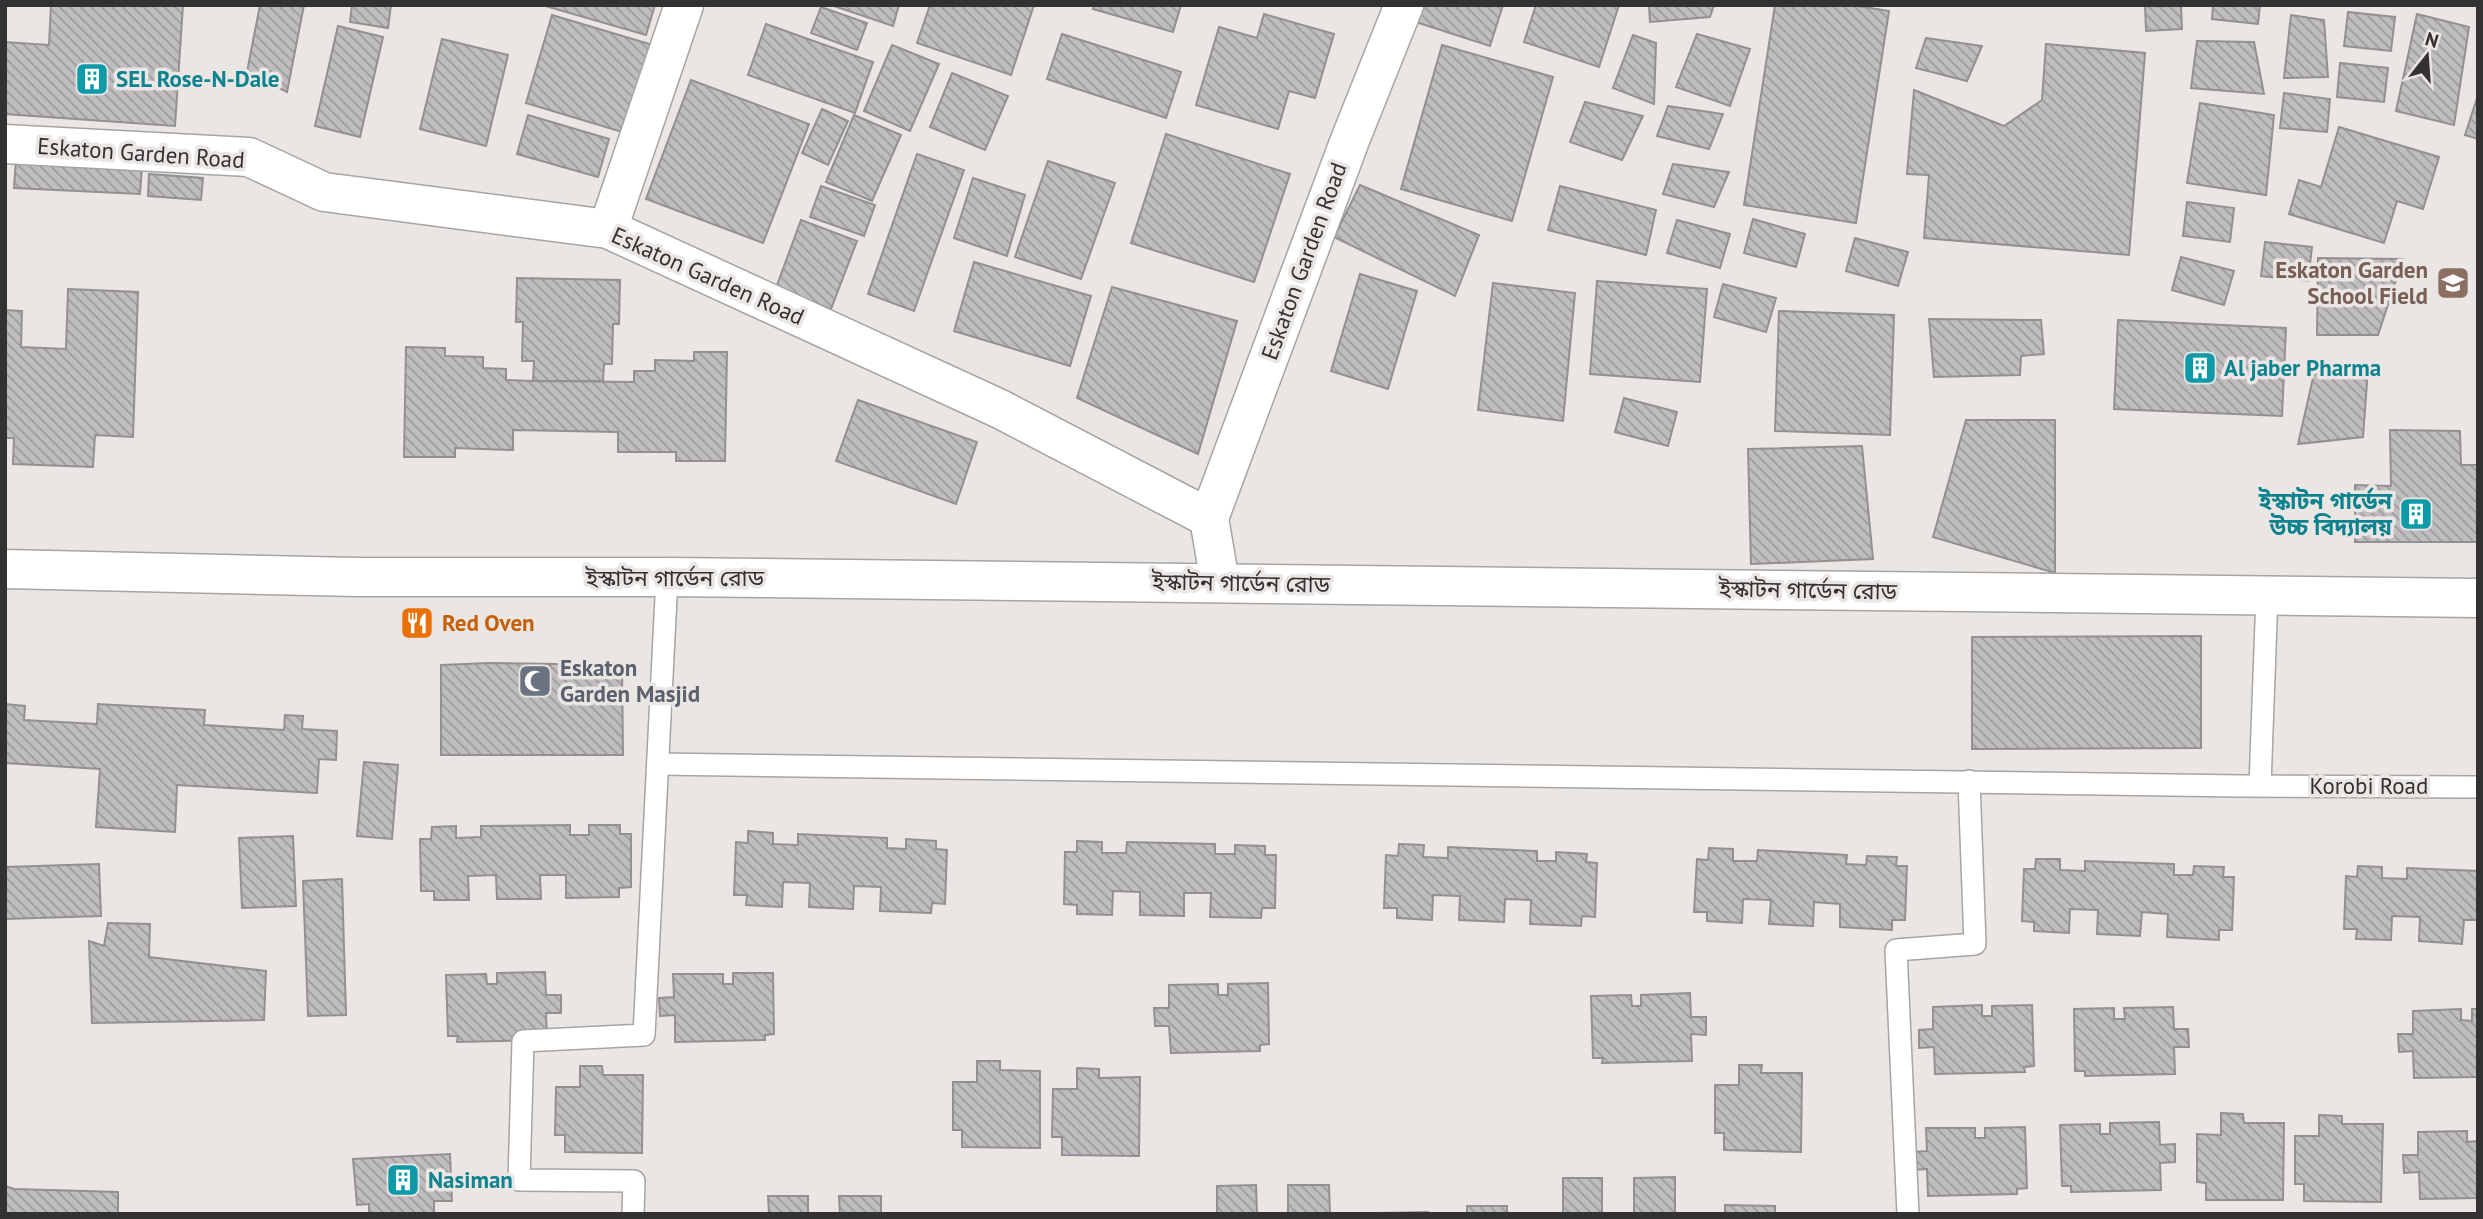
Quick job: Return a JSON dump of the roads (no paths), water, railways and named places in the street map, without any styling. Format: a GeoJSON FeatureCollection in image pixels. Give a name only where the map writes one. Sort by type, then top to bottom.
{"type":"FeatureCollection","features":[{"type":"Feature","properties":{"kind":"main road"},"geometry":{"type":"LineString","coordinates":[[608,229],[684,5]]}},
{"type":"Feature","properties":{"kind":"main road","name":"Eskaton Garden Road"},"geometry":{"type":"LineString","coordinates":[[5,144],[249,157],[324,192],[608,229],[999,409],[1209,518],[1350,140],[1404,5]]}},
{"type":"Feature","properties":{"kind":"main road"},"geometry":{"type":"LineString","coordinates":[[1209,518],[1220,583]]}},
{"type":"Feature","properties":{"kind":"main road","name":"ইস্কাটন গার্ডেন রোড"},"geometry":{"type":"LineString","coordinates":[[5,569],[357,577],[667,577],[2478,598]]}},
{"type":"Feature","properties":{"kind":"lane"},"geometry":{"type":"LineString","coordinates":[[633,1214],[634,1181],[519,1180],[523,1041],[644,1035],[667,577]]}},
{"type":"Feature","properties":{"kind":"lane"},"geometry":{"type":"LineString","coordinates":[[2260,785],[2267,595]]}},
{"type":"Feature","properties":{"kind":"lane","name":"Korobi Road"},"geometry":{"type":"LineString","coordinates":[[658,764],[2478,787]]}},
{"type":"Feature","properties":{"kind":"lane"},"geometry":{"type":"LineString","coordinates":[[1908,1214],[1896,950],[1975,944],[1969,781]]}},
{"type":"Feature","properties":{"kind":"place","name":"SEL Rose-N-Dale"},"geometry":{"type":"Point","coordinates":[92,79]}},
{"type":"Feature","properties":{"kind":"place","name":"Eskaton Garden School Field"},"geometry":{"type":"Point","coordinates":[2453,283]}},
{"type":"Feature","properties":{"kind":"place","name":"Al jaber Pharma"},"geometry":{"type":"Point","coordinates":[2200,368]}},
{"type":"Feature","properties":{"kind":"place","name":"ইস্কাটন গার্ডেন উচ্চ বিদ্যালয়"},"geometry":{"type":"Point","coordinates":[2416,514]}},
{"type":"Feature","properties":{"kind":"place","name":"Red Oven"},"geometry":{"type":"Point","coordinates":[417,623]}},
{"type":"Feature","properties":{"kind":"place","name":"Eskaton Garden Masjid"},"geometry":{"type":"Point","coordinates":[535,681]}},
{"type":"Feature","properties":{"kind":"place","name":"Nasiman"},"geometry":{"type":"Point","coordinates":[403,1180]}}]}
